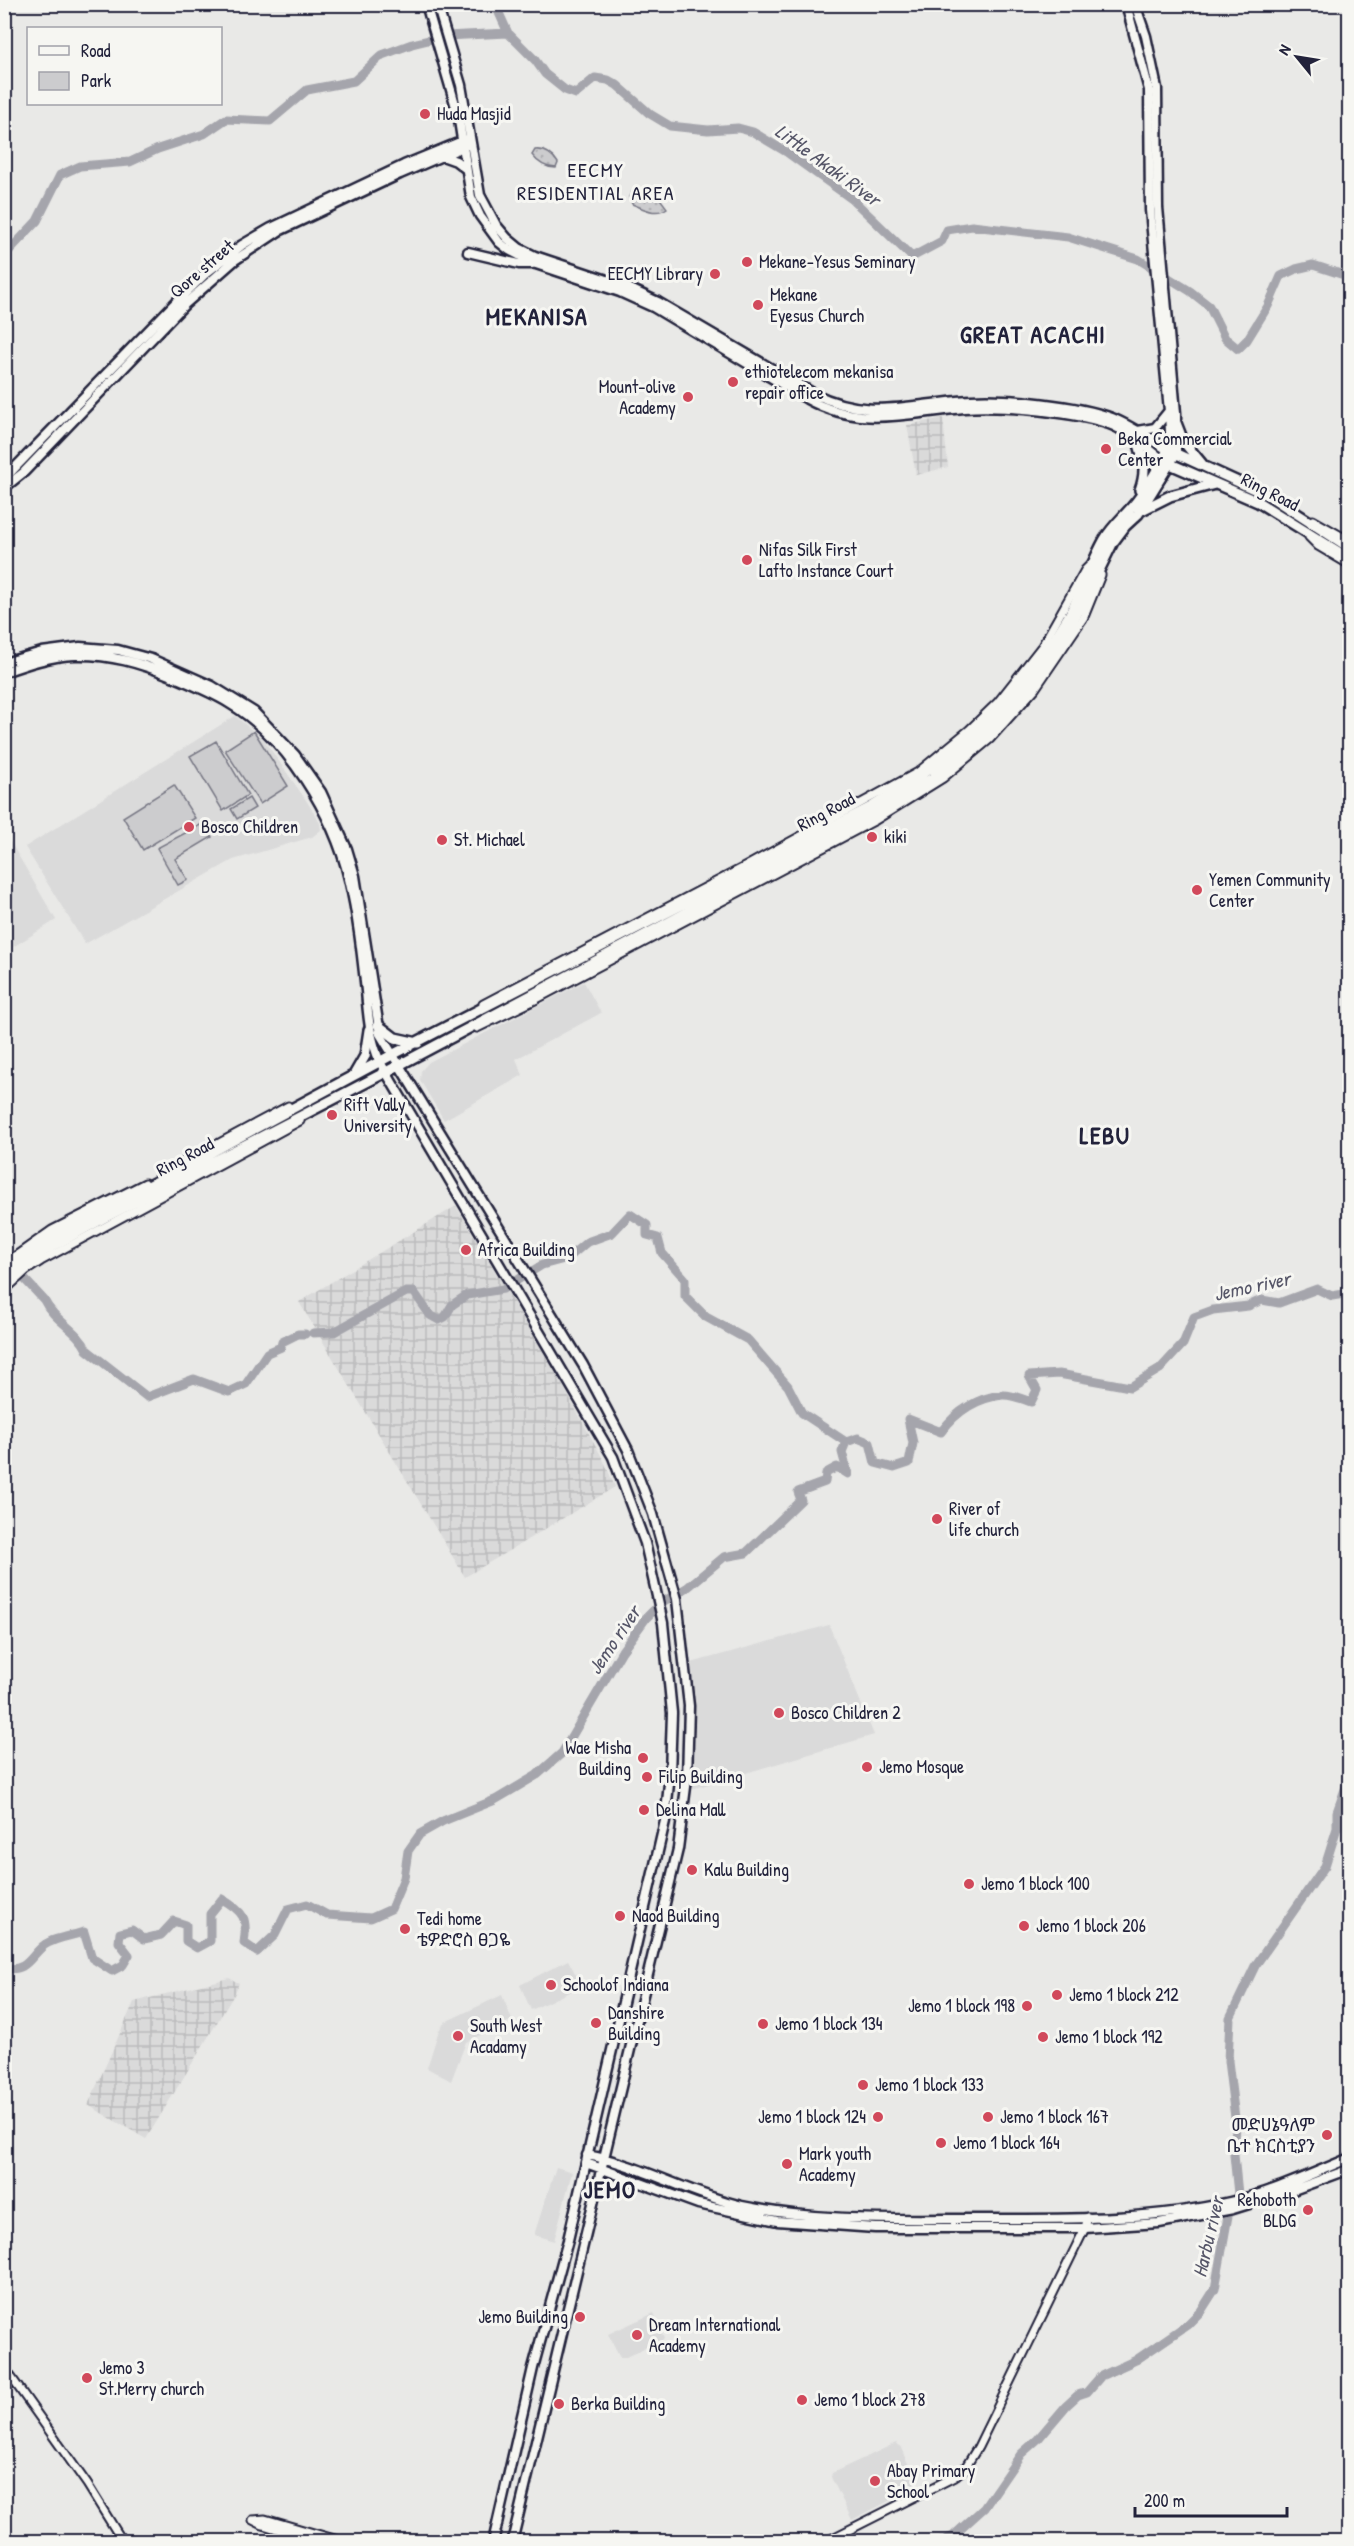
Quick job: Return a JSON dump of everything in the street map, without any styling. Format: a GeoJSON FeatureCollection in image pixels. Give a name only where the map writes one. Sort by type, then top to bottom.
{"type":"FeatureCollection","features":[{"type":"Feature","properties":{"kind":"highway"},"geometry":{"type":"LineString","coordinates":[[1176,423],[1183,441],[1206,468]]}},
{"type":"Feature","properties":{"kind":"highway"},"geometry":{"type":"LineString","coordinates":[[1134,511],[1145,475],[1145,462],[1138,436]]}},
{"type":"Feature","properties":{"kind":"highway"},"geometry":{"type":"LineString","coordinates":[[1164,466],[1172,452]]}},
{"type":"Feature","properties":{"kind":"highway","name":"Ring Road"},"geometry":{"type":"LineString","coordinates":[[1172,452],[1271,497],[1350,548]]}},
{"type":"Feature","properties":{"kind":"highway","name":"Ring Road"},"geometry":{"type":"LineString","coordinates":[[7,1280],[20,1263],[53,1237],[313,1103],[386,1072],[886,807],[940,772],[980,739],[1011,708],[1046,666],[1073,622],[1112,528],[1134,511],[1137,501],[1164,466],[1258,502],[1350,559]]}},
{"type":"Feature","properties":{"kind":"highway"},"geometry":{"type":"LineString","coordinates":[[1134,511],[1170,496],[1215,484]]}},
{"type":"Feature","properties":{"kind":"highway","name":"Ring Road"},"geometry":{"type":"LineString","coordinates":[[313,1103],[392,1055],[871,807],[925,774],[975,734],[1016,691],[1054,639],[1098,561]]}},
{"type":"Feature","properties":{"kind":"highway"},"geometry":{"type":"LineString","coordinates":[[351,1079],[365,1056],[374,1027],[395,1038],[418,1043]]}},
{"type":"Feature","properties":{"kind":"main road"},"geometry":{"type":"LineString","coordinates":[[426,4],[443,58],[460,129],[486,210],[496,225],[519,248],[535,256],[622,285],[658,302],[823,399],[847,407],[878,410],[970,400],[1035,403],[1098,414],[1138,436],[1164,466]]}},
{"type":"Feature","properties":{"kind":"main road"},"geometry":{"type":"LineString","coordinates":[[437,4],[466,105],[465,168],[471,197],[489,230],[509,250],[536,264],[620,292],[653,307],[807,399],[834,412],[863,417],[889,418],[971,408],[1036,411],[1108,424],[1172,452]]}},
{"type":"Feature","properties":{"kind":"main road"},"geometry":{"type":"LineString","coordinates":[[1126,4],[1153,89]]}},
{"type":"Feature","properties":{"kind":"main road"},"geometry":{"type":"LineString","coordinates":[[1135,4],[1146,36],[1153,89],[1150,210],[1160,254],[1172,452]]}},
{"type":"Feature","properties":{"kind":"main road"},"geometry":{"type":"LineString","coordinates":[[445,148],[457,139],[460,129]]}},
{"type":"Feature","properties":{"kind":"main road","name":"Qore street"},"geometry":{"type":"LineString","coordinates":[[4,479],[20,466],[181,297],[206,273],[242,245],[312,208],[445,148],[466,143]]}},
{"type":"Feature","properties":{"kind":"main road","name":"Qore street"},"geometry":{"type":"LineString","coordinates":[[4,488],[24,472],[185,304],[235,260],[279,231],[466,143]]}},
{"type":"Feature","properties":{"kind":"main road"},"geometry":{"type":"LineString","coordinates":[[439,157],[445,156],[465,168]]}},
{"type":"Feature","properties":{"kind":"main road"},"geometry":{"type":"LineString","coordinates":[[468,252],[519,264],[536,264]]}},
{"type":"Feature","properties":{"kind":"main road"},"geometry":{"type":"LineString","coordinates":[[1163,301],[1176,423],[1172,452]]}},
{"type":"Feature","properties":{"kind":"main road"},"geometry":{"type":"LineString","coordinates":[[1138,436],[1155,428],[1165,418],[1168,411]]}},
{"type":"Feature","properties":{"kind":"main road"},"geometry":{"type":"LineString","coordinates":[[4,663],[42,652],[80,647],[139,654],[212,686],[254,712],[295,755],[321,792],[344,851],[380,1062],[613,1456],[645,1543],[663,1623],[672,1713],[670,1773],[665,1821],[560,2272],[531,2378],[493,2541]]}},
{"type":"Feature","properties":{"kind":"main road"},"geometry":{"type":"LineString","coordinates":[[4,672],[49,658],[108,656],[149,667],[229,702],[250,717],[290,759],[315,795],[344,851]]}},
{"type":"Feature","properties":{"kind":"main road"},"geometry":{"type":"LineString","coordinates":[[374,1027],[583,1365],[628,1450],[653,1514],[671,1576],[676,1599],[689,1713],[687,1779],[678,1848],[512,2541]]}},
{"type":"Feature","properties":{"kind":"main road"},"geometry":{"type":"LineString","coordinates":[[672,1713],[689,1713]]}},
{"type":"Feature","properties":{"kind":"main road"},"geometry":{"type":"LineString","coordinates":[[608,2138],[609,2151],[620,2164]]}},
{"type":"Feature","properties":{"kind":"main road"},"geometry":{"type":"LineString","coordinates":[[586,2159],[603,2158],[692,2192],[741,2205],[814,2217],[905,2223],[1085,2228],[1159,2223],[1223,2212],[1239,2200],[1350,2158]]}},
{"type":"Feature","properties":{"kind":"main road"},"geometry":{"type":"LineString","coordinates":[[586,2159],[600,2170],[698,2204],[763,2218],[843,2227],[1155,2215],[1230,2206],[1288,2192],[1350,2169]]}},
{"type":"Feature","properties":{"kind":"main road"},"geometry":{"type":"LineString","coordinates":[[597,2188],[612,2174]]}},
{"type":"Feature","properties":{"kind":"street"},"geometry":{"type":"LineString","coordinates":[[1299,514],[1327,526],[1350,541]]}},
{"type":"Feature","properties":{"kind":"street"},"geometry":{"type":"LineString","coordinates":[[1297,525],[1318,546],[1350,565]]}},
{"type":"Feature","properties":{"kind":"street"},"geometry":{"type":"LineString","coordinates":[[4,1264],[20,1263],[288,1128],[313,1103]]}},
{"type":"Feature","properties":{"kind":"street"},"geometry":{"type":"LineString","coordinates":[[4,1291],[7,1280]]}},
{"type":"Feature","properties":{"kind":"street"},"geometry":{"type":"LineString","coordinates":[[825,2541],[934,2489],[954,2478],[965,2468],[978,2447],[1085,2228],[1088,2217]]}},
{"type":"Feature","properties":{"kind":"street"},"geometry":{"type":"LineString","coordinates":[[4,2367],[87,2484],[123,2541]]}},
{"type":"Feature","properties":{"kind":"street"},"geometry":{"type":"LineString","coordinates":[[318,2541],[253,2520],[265,2519],[345,2541]]}},
{"type":"Feature","properties":{"kind":"shaded area"},"geometry":{"type":"Polygon","coordinates":[[[943,418],[948,467],[916,475],[907,425],[943,418]]]}},
{"type":"Feature","properties":{"kind":"shaded area","name":"Bosco Children"},"geometry":{"type":"Polygon","coordinates":[[[235,716],[264,740],[306,800],[320,823],[321,830],[312,837],[233,860],[85,944],[25,847],[235,716]]]}},
{"type":"Feature","properties":{"kind":"shaded area"},"geometry":{"type":"Polygon","coordinates":[[[4,831],[56,920],[5,952],[4,952],[4,831]]]}},
{"type":"Feature","properties":{"kind":"shaded area"},"geometry":{"type":"Polygon","coordinates":[[[584,982],[601,1013],[516,1059],[523,1075],[444,1120],[420,1080],[421,1071],[429,1062],[584,982]]]}},
{"type":"Feature","properties":{"kind":"shaded area"},"geometry":{"type":"Polygon","coordinates":[[[456,1206],[554,1370],[603,1459],[615,1487],[465,1577],[299,1302],[456,1206]]]}},
{"type":"Feature","properties":{"kind":"shaded area","name":"Bosco Children 2"},"geometry":{"type":"Polygon","coordinates":[[[829,1625],[874,1735],[692,1789],[695,1740],[691,1663],[829,1625]]]}},
{"type":"Feature","properties":{"kind":"shaded area","name":"Schoolof Indiana"},"geometry":{"type":"Polygon","coordinates":[[[568,1960],[582,1986],[531,2010],[520,1985],[568,1960]]]}},
{"type":"Feature","properties":{"kind":"shaded area"},"geometry":{"type":"Polygon","coordinates":[[[229,1978],[239,1983],[235,1993],[146,2139],[88,2105],[134,2002],[229,1978]]]}},
{"type":"Feature","properties":{"kind":"shaded area","name":"South West Acadamy"},"geometry":{"type":"Polygon","coordinates":[[[502,1995],[512,2020],[466,2042],[451,2081],[427,2068],[439,2030],[445,2022],[502,1995]]]}},
{"type":"Feature","properties":{"kind":"shaded area"},"geometry":{"type":"Polygon","coordinates":[[[556,2167],[572,2172],[554,2241],[534,2235],[556,2167]]]}},
{"type":"Feature","properties":{"kind":"shaded area","name":"Dream International Academy"},"geometry":{"type":"Polygon","coordinates":[[[654,2313],[664,2339],[626,2357],[620,2357],[608,2334],[654,2313]]]}},
{"type":"Feature","properties":{"kind":"shaded area","name":"Abay Primary School"},"geometry":{"type":"Polygon","coordinates":[[[896,2443],[900,2446],[918,2486],[852,2520],[831,2477],[832,2473],[896,2443]]]}},
{"type":"Feature","properties":{"kind":"green space"},"geometry":{"type":"Polygon","coordinates":[[[535,150],[542,150],[551,155],[558,163],[556,168],[545,166],[537,160],[532,155],[535,150]]]}},
{"type":"Feature","properties":{"kind":"green space"},"geometry":{"type":"Polygon","coordinates":[[[637,190],[658,196],[667,208],[655,212],[632,204],[629,197],[637,190]]]}},
{"type":"Feature","properties":{"kind":"green space"},"geometry":{"type":"Polygon","coordinates":[[[254,731],[288,786],[260,804],[225,750],[254,731]]]}},
{"type":"Feature","properties":{"kind":"green space"},"geometry":{"type":"Polygon","coordinates":[[[216,741],[248,795],[223,811],[190,756],[216,741]]]}},
{"type":"Feature","properties":{"kind":"green space"},"geometry":{"type":"Polygon","coordinates":[[[174,785],[195,818],[143,850],[123,817],[174,785]]]}},
{"type":"Feature","properties":{"kind":"green space"},"geometry":{"type":"Polygon","coordinates":[[[249,798],[255,808],[237,819],[231,809],[249,798]]]}},
{"type":"Feature","properties":{"kind":"green space"},"geometry":{"type":"Polygon","coordinates":[[[204,823],[212,837],[175,859],[188,880],[178,885],[157,848],[204,823]]]}},
{"type":"Feature","properties":{"kind":"waterway","name":"Little Akaki River"},"geometry":{"type":"LineString","coordinates":[[495,4],[508,33],[535,60],[545,74],[565,90],[576,94],[595,78],[608,80],[650,114],[670,126],[708,130],[738,128],[753,132],[788,153],[852,199],[912,257],[942,241],[947,230],[972,226],[1068,237],[1138,259],[1190,291],[1209,306],[1225,338],[1238,349],[1247,340],[1268,306],[1281,276],[1313,265],[1350,277]]}},
{"type":"Feature","properties":{"kind":"waterway","name":"Little Akaki River"},"geometry":{"type":"LineString","coordinates":[[4,256],[37,221],[60,175],[80,166],[130,162],[158,149],[204,134],[226,119],[270,121],[307,90],[354,81],[382,55],[412,44],[445,36],[508,33]]}},
{"type":"Feature","properties":{"kind":"waterway"},"geometry":{"type":"LineString","coordinates":[[313,1333],[334,1332],[406,1292],[414,1292],[430,1315],[439,1320],[445,1317],[452,1305],[467,1295],[503,1289],[542,1265],[568,1258],[587,1242],[612,1233],[630,1214],[647,1225],[647,1235],[658,1238],[662,1253],[685,1279],[685,1296],[706,1317],[748,1340],[788,1386],[802,1413],[846,1442]]}},
{"type":"Feature","properties":{"kind":"waterway"},"geometry":{"type":"LineString","coordinates":[[4,1257],[54,1314],[78,1337],[87,1350],[147,1397],[194,1379],[229,1392],[246,1384],[267,1353],[281,1347],[282,1342],[298,1334],[305,1334]]}},
{"type":"Feature","properties":{"kind":"waterway","name":"Jemo river"},"geometry":{"type":"LineString","coordinates":[[4,1968],[12,1969],[23,1966],[47,1943],[84,1932],[92,1958],[112,1971],[123,1965],[129,1955],[119,1942],[120,1933],[132,1930],[144,1939],[161,1935],[174,1921],[186,1925],[186,1941],[197,1948],[210,1941],[210,1914],[222,1899],[243,1916],[244,1943],[257,1952],[275,1935],[288,1909],[307,1904],[327,1915],[371,1918],[391,1909],[404,1878],[408,1851],[420,1834],[443,1821],[495,1800],[537,1775],[562,1753],[622,1651],[646,1618],[661,1603],[688,1587],[724,1557],[746,1553],[801,1500],[798,1492],[825,1482],[826,1473],[837,1467],[848,1474],[842,1452],[846,1442],[858,1438],[870,1443],[875,1463],[894,1468],[909,1463],[913,1443],[908,1419],[941,1432],[960,1412],[984,1399],[1005,1395],[1031,1402],[1037,1390],[1029,1376],[1059,1374],[1130,1387],[1160,1369],[1183,1344],[1194,1317],[1213,1310],[1248,1306],[1262,1300],[1279,1303],[1317,1289],[1332,1296],[1350,1293]]}},
{"type":"Feature","properties":{"kind":"waterway","name":"Harbu river"},"geometry":{"type":"LineString","coordinates":[[940,2542],[953,2536],[984,2508],[1021,2454],[1038,2439],[1066,2406],[1078,2395],[1087,2392],[1101,2376],[1136,2360],[1187,2325],[1201,2311],[1215,2289],[1228,2216],[1238,2194],[1234,2155],[1236,2126],[1228,2061],[1230,2018],[1255,1966],[1325,1866],[1337,1828],[1337,1812],[1350,1775]]}},
{"type":"Feature","properties":{"kind":"place","name":"Huda Masjid"},"geometry":{"type":"Point","coordinates":[425,114]}},
{"type":"Feature","properties":{"kind":"place","name":"Mekane-Yesus Seminary"},"geometry":{"type":"Point","coordinates":[747,262]}},
{"type":"Feature","properties":{"kind":"place","name":"EECMY Library"},"geometry":{"type":"Point","coordinates":[715,274]}},
{"type":"Feature","properties":{"kind":"place","name":"Mekane Eyesus Church"},"geometry":{"type":"Point","coordinates":[758,305]}},
{"type":"Feature","properties":{"kind":"place","name":"ethiotelecom mekanisa repair office"},"geometry":{"type":"Point","coordinates":[733,382]}},
{"type":"Feature","properties":{"kind":"place","name":"Mount-olive Academy"},"geometry":{"type":"Point","coordinates":[688,397]}},
{"type":"Feature","properties":{"kind":"place","name":"Beka Commercial Center"},"geometry":{"type":"Point","coordinates":[1106,449]}},
{"type":"Feature","properties":{"kind":"place","name":"Nifas Silk First Lafto Instance Court"},"geometry":{"type":"Point","coordinates":[747,560]}},
{"type":"Feature","properties":{"kind":"place","name":"Bosco Children"},"geometry":{"type":"Point","coordinates":[189,827]}},
{"type":"Feature","properties":{"kind":"place","name":"kiki"},"geometry":{"type":"Point","coordinates":[872,837]}},
{"type":"Feature","properties":{"kind":"place","name":"St. Michael"},"geometry":{"type":"Point","coordinates":[442,840]}},
{"type":"Feature","properties":{"kind":"place","name":"Yemen Community Center"},"geometry":{"type":"Point","coordinates":[1197,890]}},
{"type":"Feature","properties":{"kind":"place","name":"Rift Vally University"},"geometry":{"type":"Point","coordinates":[332,1115]}},
{"type":"Feature","properties":{"kind":"place","name":"Africa Building"},"geometry":{"type":"Point","coordinates":[466,1250]}},
{"type":"Feature","properties":{"kind":"place","name":"River of life church"},"geometry":{"type":"Point","coordinates":[937,1519]}},
{"type":"Feature","properties":{"kind":"place","name":"Bosco Children 2"},"geometry":{"type":"Point","coordinates":[779,1713]}},
{"type":"Feature","properties":{"kind":"place","name":"Wae Misha Building"},"geometry":{"type":"Point","coordinates":[643,1758]}},
{"type":"Feature","properties":{"kind":"place","name":"Jemo Mosque"},"geometry":{"type":"Point","coordinates":[867,1767]}},
{"type":"Feature","properties":{"kind":"place","name":"Filip Building"},"geometry":{"type":"Point","coordinates":[647,1777]}},
{"type":"Feature","properties":{"kind":"place","name":"Delina Mall"},"geometry":{"type":"Point","coordinates":[644,1810]}},
{"type":"Feature","properties":{"kind":"place","name":"Kalu Building"},"geometry":{"type":"Point","coordinates":[692,1870]}},
{"type":"Feature","properties":{"kind":"place","name":"Jemo 1 block 100"},"geometry":{"type":"Point","coordinates":[969,1884]}},
{"type":"Feature","properties":{"kind":"place","name":"Naod Building"},"geometry":{"type":"Point","coordinates":[620,1916]}},
{"type":"Feature","properties":{"kind":"place","name":"Jemo 1 block 206"},"geometry":{"type":"Point","coordinates":[1024,1926]}},
{"type":"Feature","properties":{"kind":"place","name":"Tedi home ቴዎድሮስ ፀጋዬ"},"geometry":{"type":"Point","coordinates":[405,1929]}},
{"type":"Feature","properties":{"kind":"place","name":"Schoolof Indiana"},"geometry":{"type":"Point","coordinates":[551,1985]}},
{"type":"Feature","properties":{"kind":"place","name":"Jemo 1 block 212"},"geometry":{"type":"Point","coordinates":[1057,1995]}},
{"type":"Feature","properties":{"kind":"place","name":"Jemo 1 block 198"},"geometry":{"type":"Point","coordinates":[1027,2006]}},
{"type":"Feature","properties":{"kind":"place","name":"Danshire Building"},"geometry":{"type":"Point","coordinates":[596,2023]}},
{"type":"Feature","properties":{"kind":"place","name":"Jemo 1 block 134"},"geometry":{"type":"Point","coordinates":[763,2024]}},
{"type":"Feature","properties":{"kind":"place","name":"South West Acadamy"},"geometry":{"type":"Point","coordinates":[458,2036]}},
{"type":"Feature","properties":{"kind":"place","name":"Jemo 1 block 192"},"geometry":{"type":"Point","coordinates":[1043,2037]}},
{"type":"Feature","properties":{"kind":"place","name":"Jemo 1 block 133"},"geometry":{"type":"Point","coordinates":[863,2085]}},
{"type":"Feature","properties":{"kind":"place","name":"Jemo 1 block 124"},"geometry":{"type":"Point","coordinates":[878,2117]}},
{"type":"Feature","properties":{"kind":"place","name":"Jemo 1 block 167"},"geometry":{"type":"Point","coordinates":[988,2117]}},
{"type":"Feature","properties":{"kind":"place","name":"መድሀኔዓለም ቤተ ክርስቲያን"},"geometry":{"type":"Point","coordinates":[1327,2135]}},
{"type":"Feature","properties":{"kind":"place","name":"Jemo 1 block 164"},"geometry":{"type":"Point","coordinates":[941,2143]}},
{"type":"Feature","properties":{"kind":"place","name":"Mark youth Academy"},"geometry":{"type":"Point","coordinates":[787,2164]}},
{"type":"Feature","properties":{"kind":"place","name":"Rehoboth BLDG"},"geometry":{"type":"Point","coordinates":[1308,2210]}},
{"type":"Feature","properties":{"kind":"place","name":"Jemo Building"},"geometry":{"type":"Point","coordinates":[580,2317]}},
{"type":"Feature","properties":{"kind":"place","name":"Dream International Academy"},"geometry":{"type":"Point","coordinates":[637,2335]}},
{"type":"Feature","properties":{"kind":"place","name":"Jemo 3 St.Merry church"},"geometry":{"type":"Point","coordinates":[87,2378]}},
{"type":"Feature","properties":{"kind":"place","name":"Jemo 1 block 278"},"geometry":{"type":"Point","coordinates":[802,2400]}},
{"type":"Feature","properties":{"kind":"place","name":"Berka Building"},"geometry":{"type":"Point","coordinates":[559,2404]}},
{"type":"Feature","properties":{"kind":"place","name":"Abay Primary School"},"geometry":{"type":"Point","coordinates":[875,2481]}},
{"type":"Feature","properties":{"kind":"district","name":"EECMY RESIDENTIAL AREA"},"geometry":{"type":"Point","coordinates":[596,182]}},
{"type":"Feature","properties":{"kind":"district","name":"MEKANISA"},"geometry":{"type":"Point","coordinates":[537,317]}},
{"type":"Feature","properties":{"kind":"district","name":"GREAT ACACHI"},"geometry":{"type":"Point","coordinates":[1033,335]}},
{"type":"Feature","properties":{"kind":"district","name":"LEBU"},"geometry":{"type":"Point","coordinates":[1105,1136]}},
{"type":"Feature","properties":{"kind":"district","name":"JEMO"},"geometry":{"type":"Point","coordinates":[610,2190]}}]}
